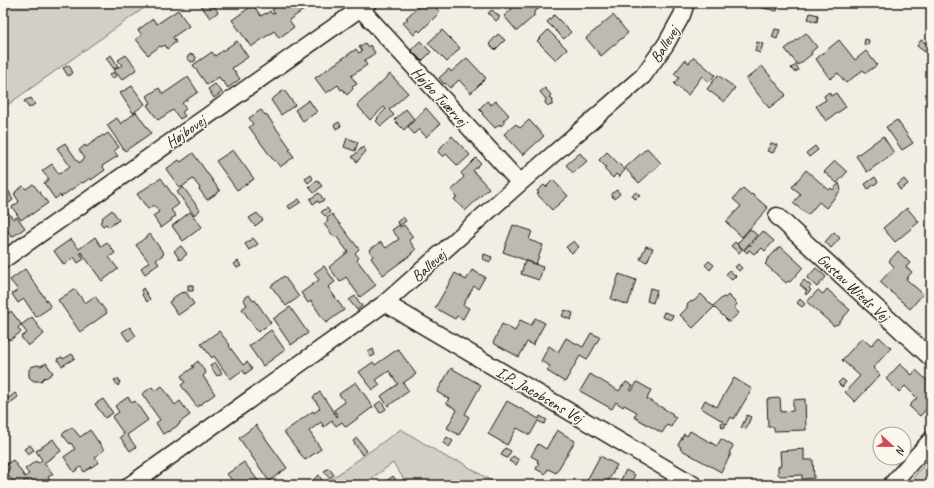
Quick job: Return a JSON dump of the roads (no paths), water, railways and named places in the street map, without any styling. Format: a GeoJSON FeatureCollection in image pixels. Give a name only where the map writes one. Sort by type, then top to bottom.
{"type":"FeatureCollection","features":[{"type":"Feature","properties":{"kind":"street","name":"Ballevej"},"geometry":{"type":"LineString","coordinates":[[130,485],[385,303],[643,76],[666,44],[682,15],[686,3]]}},
{"type":"Feature","properties":{"kind":"street","name":"Højbo Tværvej"},"geometry":{"type":"LineString","coordinates":[[364,6],[520,183]]}},
{"type":"Feature","properties":{"kind":"street","name":"Højbovej"},"geometry":{"type":"LineString","coordinates":[[3,260],[364,6]]}},
{"type":"Feature","properties":{"kind":"street","name":"Gustav Wieds Vej"},"geometry":{"type":"LineString","coordinates":[[777,216],[931,358]]}},
{"type":"Feature","properties":{"kind":"street","name":"I.P. Jacobsens Vej"},"geometry":{"type":"LineString","coordinates":[[385,303],[694,485]]}},
{"type":"Feature","properties":{"kind":"street"},"geometry":{"type":"LineString","coordinates":[[891,485],[931,440]]}}]}
